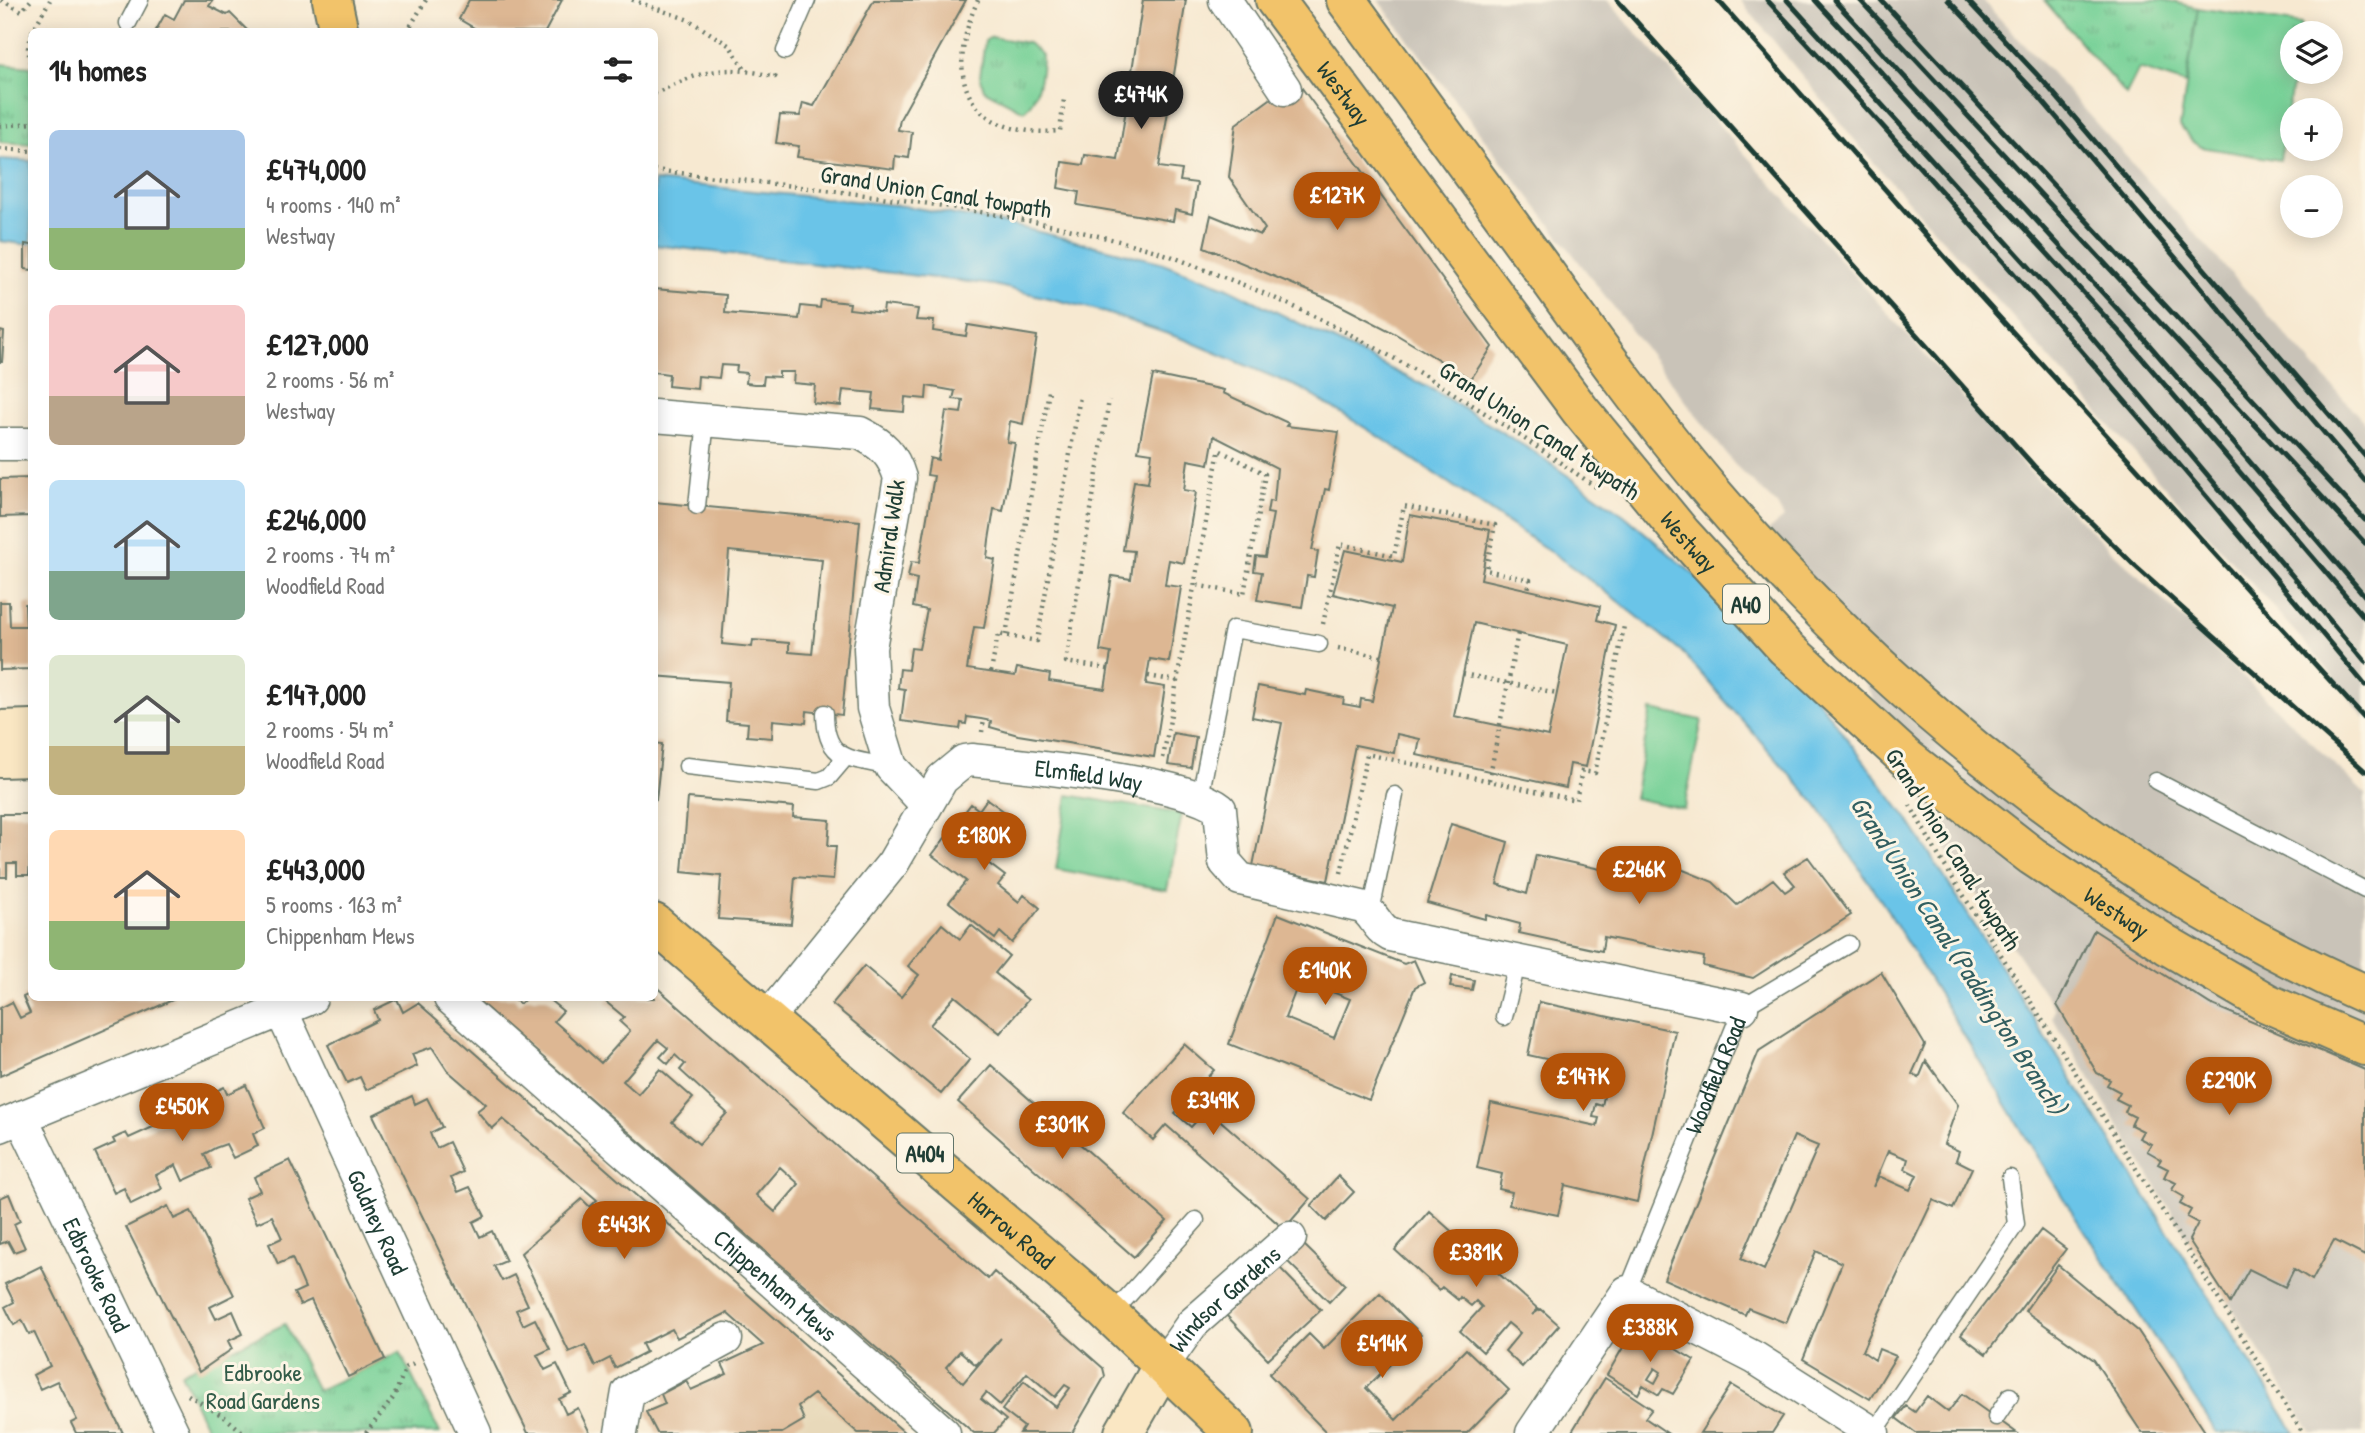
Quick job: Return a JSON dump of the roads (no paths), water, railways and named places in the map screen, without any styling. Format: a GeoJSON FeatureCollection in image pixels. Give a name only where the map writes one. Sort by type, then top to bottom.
{"type":"FeatureCollection","features":[{"type":"Feature","properties":{"kind":"main road"},"geometry":{"type":"LineString","coordinates":[[332,0],[338,28]]}},
{"type":"Feature","properties":{"kind":"main road","name":"Westway"},"geometry":{"type":"LineString","coordinates":[[1275,0],[1580,410],[1682,534],[1786,647],[1905,757],[2032,856],[2167,945],[2267,1003],[2365,1046]]}},
{"type":"Feature","properties":{"kind":"main road","name":"Westway"},"geometry":{"type":"LineString","coordinates":[[1346,0],[1612,365],[1710,489],[1822,610],[1936,716],[2065,818],[2182,896],[2295,963],[2365,994]]}},
{"type":"Feature","properties":{"kind":"main road","name":"Harrow Road"},"geometry":{"type":"LineString","coordinates":[[658,926],[1111,1315],[1234,1433]]}},
{"type":"Feature","properties":{"kind":"street"},"geometry":{"type":"LineString","coordinates":[[1225,0],[1285,89]]}},
{"type":"Feature","properties":{"kind":"street","name":"Admiral Walk"},"geometry":{"type":"LineString","coordinates":[[658,416],[860,433],[879,443],[895,460],[900,478],[870,648],[873,708],[891,767],[926,804]]}},
{"type":"Feature","properties":{"kind":"street"},"geometry":{"type":"LineString","coordinates":[[0,444],[28,444]]}},
{"type":"Feature","properties":{"kind":"street"},"geometry":{"type":"LineString","coordinates":[[0,730],[28,729]]}},
{"type":"Feature","properties":{"kind":"street"},"geometry":{"type":"LineString","coordinates":[[0,758],[28,757]]}},
{"type":"Feature","properties":{"kind":"street","name":"Elmfield Way"},"geometry":{"type":"LineString","coordinates":[[767,1018],[893,863],[942,779],[964,761],[1158,786],[1200,797],[1220,809],[1224,821],[1225,862],[1240,878],[1362,907],[1371,912],[1378,926],[1390,935],[1460,947]]}},
{"type":"Feature","properties":{"kind":"street","name":"Woodfield Road"},"geometry":{"type":"LineString","coordinates":[[1460,947],[1742,1008]]}},
{"type":"Feature","properties":{"kind":"street"},"geometry":{"type":"LineString","coordinates":[[10,1122],[303,1001]]}},
{"type":"Feature","properties":{"kind":"street","name":"Chippenham Mews"},"geometry":{"type":"LineString","coordinates":[[453,1001],[944,1433]]}},
{"type":"Feature","properties":{"kind":"street","name":"Goldney Road"},"geometry":{"type":"LineString","coordinates":[[281,1010],[475,1433]]}},
{"type":"Feature","properties":{"kind":"street","name":"Edbrooke Road"},"geometry":{"type":"LineString","coordinates":[[10,1122],[167,1421]]}},
{"type":"Feature","properties":{"kind":"street","name":"Windsor Gardens"},"geometry":{"type":"LineString","coordinates":[[1163,1365],[1192,1324],[1290,1238]]}},
{"type":"Feature","properties":{"kind":"street"},"geometry":{"type":"LineString","coordinates":[[1627,1292],[1755,1358],[1874,1433]]}},
{"type":"Feature","properties":{"kind":"street","name":"Woodfield Road"},"geometry":{"type":"LineString","coordinates":[[1532,1433],[1627,1292]]}},
{"type":"Feature","properties":{"kind":"street"},"geometry":{"type":"LineString","coordinates":[[621,1433],[628,1392],[726,1339]]}},
{"type":"Feature","properties":{"kind":"street"},"geometry":{"type":"LineString","coordinates":[[1124,1433],[1163,1365]]}},
{"type":"Feature","properties":{"kind":"lane"},"geometry":{"type":"LineString","coordinates":[[128,23],[140,0]]}},
{"type":"Feature","properties":{"kind":"lane"},"geometry":{"type":"LineString","coordinates":[[785,51],[807,0]]}},
{"type":"Feature","properties":{"kind":"lane"},"geometry":{"type":"LineString","coordinates":[[697,506],[706,420]]}},
{"type":"Feature","properties":{"kind":"lane"},"geometry":{"type":"LineString","coordinates":[[1200,797],[1233,629],[1319,644]]}},
{"type":"Feature","properties":{"kind":"lane"},"geometry":{"type":"LineString","coordinates":[[825,713],[829,744],[836,752],[846,757],[891,767]]}},
{"type":"Feature","properties":{"kind":"lane"},"geometry":{"type":"LineString","coordinates":[[687,766],[819,781],[833,773],[846,757]]}},
{"type":"Feature","properties":{"kind":"lane"},"geometry":{"type":"LineString","coordinates":[[2156,781],[2365,890]]}},
{"type":"Feature","properties":{"kind":"lane"},"geometry":{"type":"LineString","coordinates":[[1371,912],[1395,795]]}},
{"type":"Feature","properties":{"kind":"lane"},"geometry":{"type":"LineString","coordinates":[[1742,1008],[1849,944]]}},
{"type":"Feature","properties":{"kind":"lane"},"geometry":{"type":"LineString","coordinates":[[1504,1017],[1518,960]]}},
{"type":"Feature","properties":{"kind":"lane","name":"Woodfield Road"},"geometry":{"type":"LineString","coordinates":[[1627,1292],[1742,1008]]}},
{"type":"Feature","properties":{"kind":"lane"},"geometry":{"type":"LineString","coordinates":[[1874,1433],[2016,1224],[2010,1178]]}},
{"type":"Feature","properties":{"kind":"lane"},"geometry":{"type":"LineString","coordinates":[[1111,1315],[1196,1220]]}},
{"type":"Feature","properties":{"kind":"lane"},"geometry":{"type":"LineString","coordinates":[[1996,1417],[2010,1396]]}},
{"type":"Feature","properties":{"kind":"water"},"geometry":{"type":"Polygon","coordinates":[[[0,159],[28,161],[28,245],[0,241],[0,159]]]}},
{"type":"Feature","properties":{"kind":"water","name":"Grand Union Canal (Paddington Branch)"},"geometry":{"type":"Polygon","coordinates":[[[658,181],[904,206],[1007,224],[1160,262],[1226,287],[1435,391],[1534,452],[1624,515],[1698,578],[1817,699],[1907,818],[2295,1433],[2217,1433],[2073,1214],[1888,911],[1817,805],[1681,651],[1557,556],[1383,439],[1302,389],[1186,340],[1094,309],[994,285],[658,245],[658,181]]]}},
{"type":"Feature","properties":{"kind":"railway"},"geometry":{"type":"LineString","coordinates":[[1617,0],[2034,466],[2136,567],[2365,771]]}},
{"type":"Feature","properties":{"kind":"railway"},"geometry":{"type":"LineString","coordinates":[[1718,0],[1959,273],[2365,719]]}},
{"type":"Feature","properties":{"kind":"railway"},"geometry":{"type":"LineString","coordinates":[[1767,0],[2071,338],[2365,685]]}},
{"type":"Feature","properties":{"kind":"railway"},"geometry":{"type":"LineString","coordinates":[[1787,0],[2072,314],[2365,662]]}},
{"type":"Feature","properties":{"kind":"railway"},"geometry":{"type":"LineString","coordinates":[[1815,0],[2122,335],[2365,618]]}},
{"type":"Feature","properties":{"kind":"railway"},"geometry":{"type":"LineString","coordinates":[[1834,0],[2133,326],[2365,596]]}},
{"type":"Feature","properties":{"kind":"railway"},"geometry":{"type":"LineString","coordinates":[[1860,0],[2365,543]]}},
{"type":"Feature","properties":{"kind":"railway"},"geometry":{"type":"LineString","coordinates":[[1881,0],[2365,520]]}},
{"type":"Feature","properties":{"kind":"railway"},"geometry":{"type":"LineString","coordinates":[[1948,0],[2034,91],[2365,481]]}},
{"type":"Feature","properties":{"kind":"railway"},"geometry":{"type":"LineString","coordinates":[[1967,0],[2044,82],[2365,456]]}},
{"type":"Feature","properties":{"kind":"park label","name":"Edbrooke Road Gardens"},"geometry":{"type":"Point","coordinates":[263,1386]}}]}
